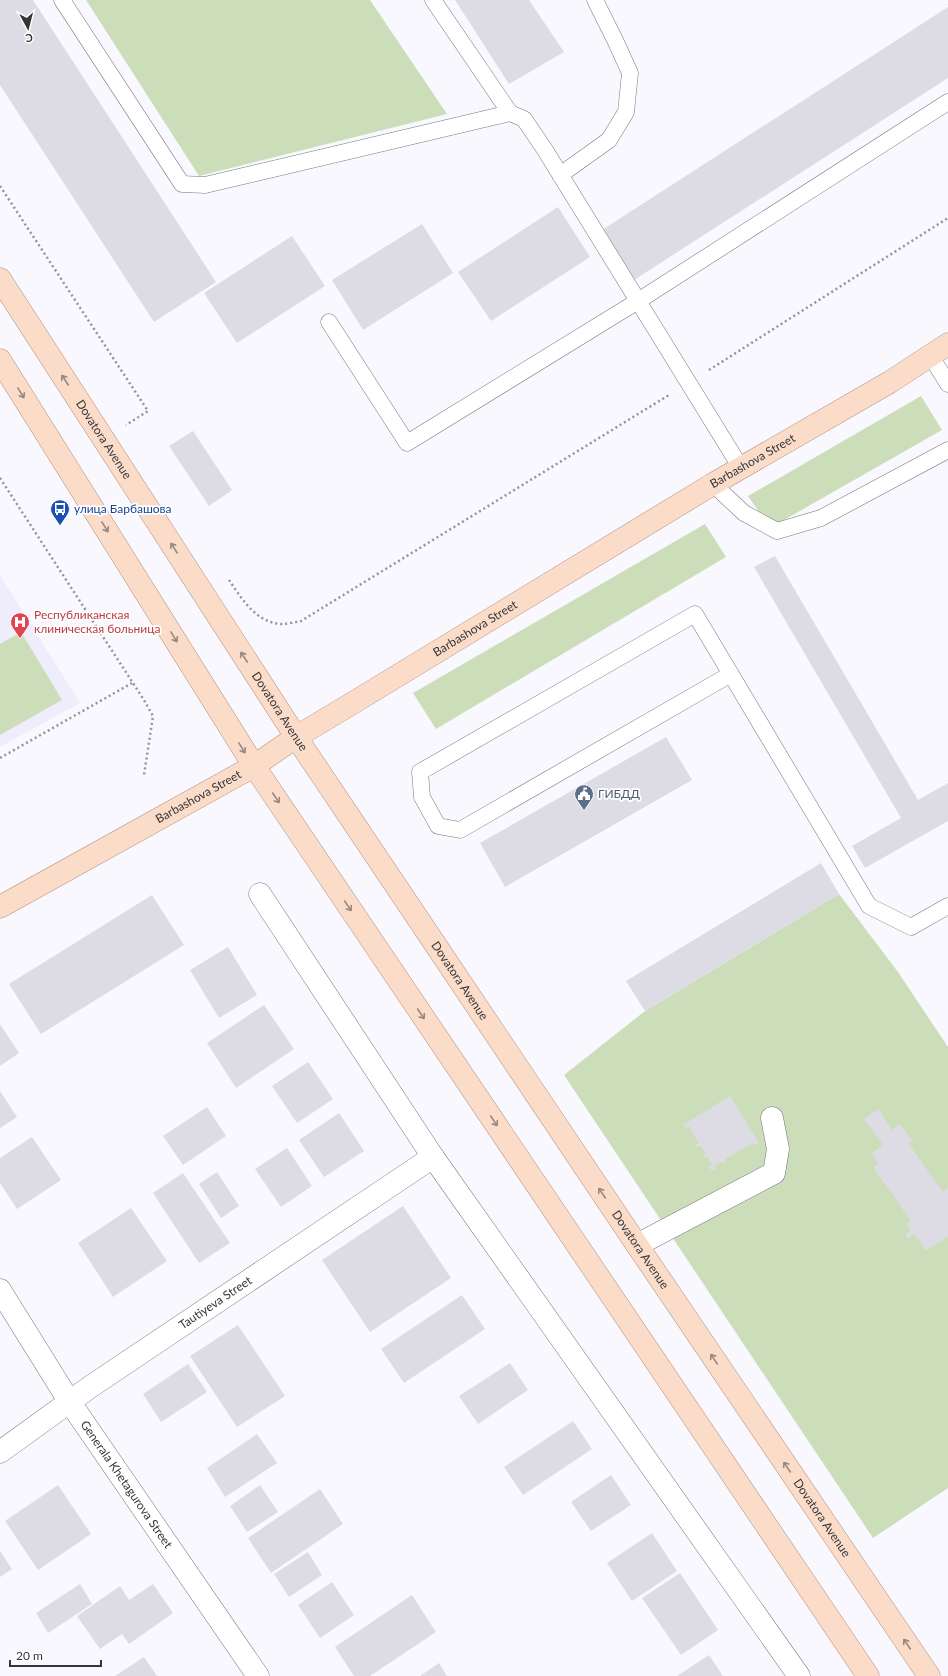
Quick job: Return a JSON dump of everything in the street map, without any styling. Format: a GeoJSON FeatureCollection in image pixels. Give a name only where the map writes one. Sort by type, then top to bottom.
{"type":"FeatureCollection","features":[{"type":"Feature","properties":{"kind":"main road","name":"Dovatora Avenue"},"geometry":{"type":"LineString","coordinates":[[0,279],[296,737],[637,1245],[929,1676]]}},
{"type":"Feature","properties":{"kind":"main road","name":"Barbashova Street"},"geometry":{"type":"LineString","coordinates":[[0,907],[254,766],[296,737],[713,484],[890,382],[939,350]]}},
{"type":"Feature","properties":{"kind":"main road"},"geometry":{"type":"LineString","coordinates":[[0,360],[254,766],[868,1676]]}},
{"type":"Feature","properties":{"kind":"street"},"geometry":{"type":"LineString","coordinates":[[260,894],[433,1157],[799,1676]]}},
{"type":"Feature","properties":{"kind":"street"},"geometry":{"type":"LineString","coordinates":[[637,1245],[774,1173],[778,1149],[772,1118]]}},
{"type":"Feature","properties":{"kind":"street","name":"Tautiyeva Street"},"geometry":{"type":"LineString","coordinates":[[0,1452],[69,1401],[433,1157]]}},
{"type":"Feature","properties":{"kind":"street","name":"Generala Khetagurova Street"},"geometry":{"type":"LineString","coordinates":[[0,1290],[69,1401],[258,1676]]}},
{"type":"Feature","properties":{"kind":"lane"},"geometry":{"type":"LineString","coordinates":[[62,0],[182,184],[205,185],[510,113]]}},
{"type":"Feature","properties":{"kind":"lane"},"geometry":{"type":"LineString","coordinates":[[433,0],[510,113],[524,119],[560,174],[741,468]]}},
{"type":"Feature","properties":{"kind":"lane"},"geometry":{"type":"LineString","coordinates":[[560,174],[609,140],[626,112],[630,73],[595,0]]}},
{"type":"Feature","properties":{"kind":"lane"},"geometry":{"type":"LineString","coordinates":[[329,322],[407,443],[638,301],[948,102]]}},
{"type":"Feature","properties":{"kind":"lane"},"geometry":{"type":"LineString","coordinates":[[939,350],[948,384]]}},
{"type":"Feature","properties":{"kind":"lane"},"geometry":{"type":"LineString","coordinates":[[713,484],[744,513],[777,532],[821,518],[948,450]]}},
{"type":"Feature","properties":{"kind":"lane"},"geometry":{"type":"LineString","coordinates":[[731,674],[460,830],[438,826],[422,797],[420,772],[695,614],[731,674],[869,906],[911,927],[948,906]]}},
{"type":"Feature","properties":{"kind":"path"},"geometry":{"type":"LineString","coordinates":[[0,186],[148,412],[125,426],[129,432]]}},
{"type":"Feature","properties":{"kind":"path"},"geometry":{"type":"LineString","coordinates":[[229,580],[246,605],[265,619],[283,624],[301,621],[688,382],[948,218]]}},
{"type":"Feature","properties":{"kind":"path"},"geometry":{"type":"LineString","coordinates":[[0,478],[153,716],[144,775]]}},
{"type":"Feature","properties":{"kind":"path"},"geometry":{"type":"LineString","coordinates":[[0,758],[132,683]]}},
{"type":"Feature","properties":{"kind":"shaded area","name":"Республиканская клиническая больница"},"geometry":{"type":"Polygon","coordinates":[[[0,575],[80,703],[0,747],[0,575]]]}},
{"type":"Feature","properties":{"kind":"green space"},"geometry":{"type":"Polygon","coordinates":[[[86,0],[370,0],[447,114],[199,176],[86,0]]]}},
{"type":"Feature","properties":{"kind":"green space"},"geometry":{"type":"Polygon","coordinates":[[[921,396],[942,430],[770,528],[748,496],[921,396]]]}},
{"type":"Feature","properties":{"kind":"green space"},"geometry":{"type":"Polygon","coordinates":[[[705,524],[726,557],[436,729],[413,693],[705,524]]]}},
{"type":"Feature","properties":{"kind":"green space"},"geometry":{"type":"Polygon","coordinates":[[[21,632],[62,700],[0,735],[0,644],[21,632]]]}},
{"type":"Feature","properties":{"kind":"green space"},"geometry":{"type":"Polygon","coordinates":[[[839,894],[898,972],[948,1047],[948,1488],[873,1538],[564,1075],[645,1011],[839,894]]]}},
{"type":"Feature","properties":{"kind":"building"},"geometry":{"type":"Polygon","coordinates":[[[0,0],[33,0],[216,282],[154,322],[0,85],[0,0]]]}},
{"type":"Feature","properties":{"kind":"building"},"geometry":{"type":"Polygon","coordinates":[[[455,0],[529,0],[564,52],[509,84],[455,0]]]}},
{"type":"Feature","properties":{"kind":"building"},"geometry":{"type":"Polygon","coordinates":[[[948,7],[948,78],[634,280],[602,230],[948,7]]]}},
{"type":"Feature","properties":{"kind":"building"},"geometry":{"type":"Polygon","coordinates":[[[558,207],[590,257],[491,321],[458,272],[558,207]]]}},
{"type":"Feature","properties":{"kind":"building"},"geometry":{"type":"Polygon","coordinates":[[[422,224],[453,273],[363,330],[332,280],[422,224]]]}},
{"type":"Feature","properties":{"kind":"building"},"geometry":{"type":"Polygon","coordinates":[[[292,236],[325,286],[237,343],[204,293],[292,236]]]}},
{"type":"Feature","properties":{"kind":"building"},"geometry":{"type":"Polygon","coordinates":[[[193,431],[232,490],[209,506],[169,446],[193,431]]]}},
{"type":"Feature","properties":{"kind":"building"},"geometry":{"type":"Polygon","coordinates":[[[775,556],[918,800],[948,783],[948,821],[865,868],[852,846],[901,818],[754,567],[775,556]]]}},
{"type":"Feature","properties":{"kind":"building"},"geometry":{"type":"Polygon","coordinates":[[[666,737],[692,780],[505,887],[480,843],[666,737]]]}},
{"type":"Feature","properties":{"kind":"building"},"geometry":{"type":"Polygon","coordinates":[[[821,863],[839,894],[645,1011],[626,981],[821,863]]]}},
{"type":"Feature","properties":{"kind":"building"},"geometry":{"type":"Polygon","coordinates":[[[152,895],[184,945],[41,1034],[9,984],[152,895]]]}},
{"type":"Feature","properties":{"kind":"building"},"geometry":{"type":"Polygon","coordinates":[[[228,947],[257,995],[219,1018],[190,970],[228,947]]]}},
{"type":"Feature","properties":{"kind":"building"},"geometry":{"type":"Polygon","coordinates":[[[264,1005],[294,1049],[236,1088],[207,1043],[264,1005]]]}},
{"type":"Feature","properties":{"kind":"building"},"geometry":{"type":"Polygon","coordinates":[[[0,1024],[19,1053],[0,1066],[0,1024]]]}},
{"type":"Feature","properties":{"kind":"building"},"geometry":{"type":"Polygon","coordinates":[[[308,1062],[333,1099],[297,1123],[272,1086],[308,1062]]]}},
{"type":"Feature","properties":{"kind":"building"},"geometry":{"type":"Polygon","coordinates":[[[0,1091],[17,1117],[0,1128],[0,1091]]]}},
{"type":"Feature","properties":{"kind":"building"},"geometry":{"type":"Polygon","coordinates":[[[730,1096],[759,1143],[754,1145],[753,1143],[725,1159],[726,1162],[724,1164],[723,1161],[714,1166],[716,1169],[712,1171],[709,1167],[712,1165],[707,1156],[704,1158],[703,1156],[706,1154],[701,1146],[697,1147],[696,1145],[699,1143],[689,1127],[686,1129],[683,1125],[730,1096]]]}},
{"type":"Feature","properties":{"kind":"building"},"geometry":{"type":"Polygon","coordinates":[[[207,1107],[226,1136],[183,1165],[163,1136],[207,1107]]]}},
{"type":"Feature","properties":{"kind":"building"},"geometry":{"type":"Polygon","coordinates":[[[878,1109],[892,1130],[900,1124],[912,1140],[908,1143],[943,1192],[948,1188],[948,1236],[926,1251],[914,1234],[908,1239],[905,1234],[911,1230],[906,1224],[911,1221],[873,1167],[878,1164],[872,1153],[883,1145],[864,1119],[878,1109]]]}},
{"type":"Feature","properties":{"kind":"building"},"geometry":{"type":"Polygon","coordinates":[[[339,1113],[364,1151],[324,1177],[299,1140],[339,1113]]]}},
{"type":"Feature","properties":{"kind":"building"},"geometry":{"type":"Polygon","coordinates":[[[32,1137],[61,1180],[17,1209],[0,1183],[0,1158],[32,1137]]]}},
{"type":"Feature","properties":{"kind":"building"},"geometry":{"type":"Polygon","coordinates":[[[287,1148],[312,1186],[281,1207],[255,1169],[287,1148]]]}},
{"type":"Feature","properties":{"kind":"building"},"geometry":{"type":"Polygon","coordinates":[[[217,1172],[239,1206],[221,1218],[199,1184],[217,1172]]]}},
{"type":"Feature","properties":{"kind":"building"},"geometry":{"type":"Polygon","coordinates":[[[183,1173],[230,1243],[199,1263],[153,1193],[183,1173]]]}},
{"type":"Feature","properties":{"kind":"building"},"geometry":{"type":"Polygon","coordinates":[[[403,1206],[451,1278],[370,1332],[322,1260],[403,1206]]]}},
{"type":"Feature","properties":{"kind":"building"},"geometry":{"type":"Polygon","coordinates":[[[131,1208],[167,1261],[113,1297],[78,1243],[131,1208]]]}},
{"type":"Feature","properties":{"kind":"building"},"geometry":{"type":"Polygon","coordinates":[[[462,1295],[485,1329],[404,1383],[381,1349],[462,1295]]]}},
{"type":"Feature","properties":{"kind":"building"},"geometry":{"type":"Polygon","coordinates":[[[238,1325],[285,1396],[237,1427],[190,1356],[238,1325]]]}},
{"type":"Feature","properties":{"kind":"building"},"geometry":{"type":"Polygon","coordinates":[[[510,1363],[528,1390],[478,1424],[459,1396],[510,1363]]]}},
{"type":"Feature","properties":{"kind":"building"},"geometry":{"type":"Polygon","coordinates":[[[188,1364],[207,1392],[161,1422],[143,1394],[188,1364]]]}},
{"type":"Feature","properties":{"kind":"building"},"geometry":{"type":"Polygon","coordinates":[[[573,1421],[592,1449],[523,1495],[504,1467],[573,1421]]]}},
{"type":"Feature","properties":{"kind":"building"},"geometry":{"type":"Polygon","coordinates":[[[257,1434],[277,1463],[225,1497],[207,1468],[257,1434]]]}},
{"type":"Feature","properties":{"kind":"building"},"geometry":{"type":"Polygon","coordinates":[[[611,1475],[631,1505],[591,1531],[571,1502],[611,1475]]]}},
{"type":"Feature","properties":{"kind":"building"},"geometry":{"type":"Polygon","coordinates":[[[58,1485],[91,1534],[38,1570],[5,1521],[58,1485]]]}},
{"type":"Feature","properties":{"kind":"building"},"geometry":{"type":"Polygon","coordinates":[[[260,1485],[278,1512],[247,1532],[230,1506],[260,1485]]]}},
{"type":"Feature","properties":{"kind":"building"},"geometry":{"type":"Polygon","coordinates":[[[320,1489],[343,1524],[271,1573],[248,1538],[320,1489]]]}},
{"type":"Feature","properties":{"kind":"building"},"geometry":{"type":"Polygon","coordinates":[[[652,1533],[677,1571],[632,1601],[607,1563],[652,1533]]]}},
{"type":"Feature","properties":{"kind":"building"},"geometry":{"type":"Polygon","coordinates":[[[0,1551],[12,1569],[0,1577],[0,1551]]]}},
{"type":"Feature","properties":{"kind":"building"},"geometry":{"type":"Polygon","coordinates":[[[308,1552],[322,1575],[289,1597],[274,1574],[308,1552]]]}},
{"type":"Feature","properties":{"kind":"building"},"geometry":{"type":"Polygon","coordinates":[[[680,1573],[718,1630],[681,1655],[642,1598],[680,1573]]]}},
{"type":"Feature","properties":{"kind":"building"},"geometry":{"type":"Polygon","coordinates":[[[332,1582],[354,1615],[320,1638],[298,1605],[332,1582]]]}},
{"type":"Feature","properties":{"kind":"building"},"geometry":{"type":"Polygon","coordinates":[[[80,1584],[92,1604],[48,1633],[36,1613],[80,1584]]]}},
{"type":"Feature","properties":{"kind":"building"},"geometry":{"type":"Polygon","coordinates":[[[153,1584],[173,1613],[129,1644],[122,1634],[100,1649],[77,1616],[120,1586],[129,1600],[153,1584]]]}},
{"type":"Feature","properties":{"kind":"building"},"geometry":{"type":"Polygon","coordinates":[[[412,1595],[436,1632],[370,1676],[354,1676],[335,1647],[412,1595]]]}},
{"type":"Feature","properties":{"kind":"building"},"geometry":{"type":"Polygon","coordinates":[[[709,1655],[723,1676],[677,1676],[709,1655]]]}},
{"type":"Feature","properties":{"kind":"building"},"geometry":{"type":"Polygon","coordinates":[[[144,1657],[157,1676],[115,1676],[144,1657]]]}},
{"type":"Feature","properties":{"kind":"building"},"geometry":{"type":"Polygon","coordinates":[[[439,1663],[447,1676],[420,1676],[439,1663]]]}},
{"type":"Feature","properties":{"kind":"place","name":"улица Барбашова"},"geometry":{"type":"Point","coordinates":[60,526]}},
{"type":"Feature","properties":{"kind":"place","name":"Республиканская клиническая больница"},"geometry":{"type":"Point","coordinates":[20,639]}},
{"type":"Feature","properties":{"kind":"place","name":"ГИБДД"},"geometry":{"type":"Point","coordinates":[584,811]}}]}
